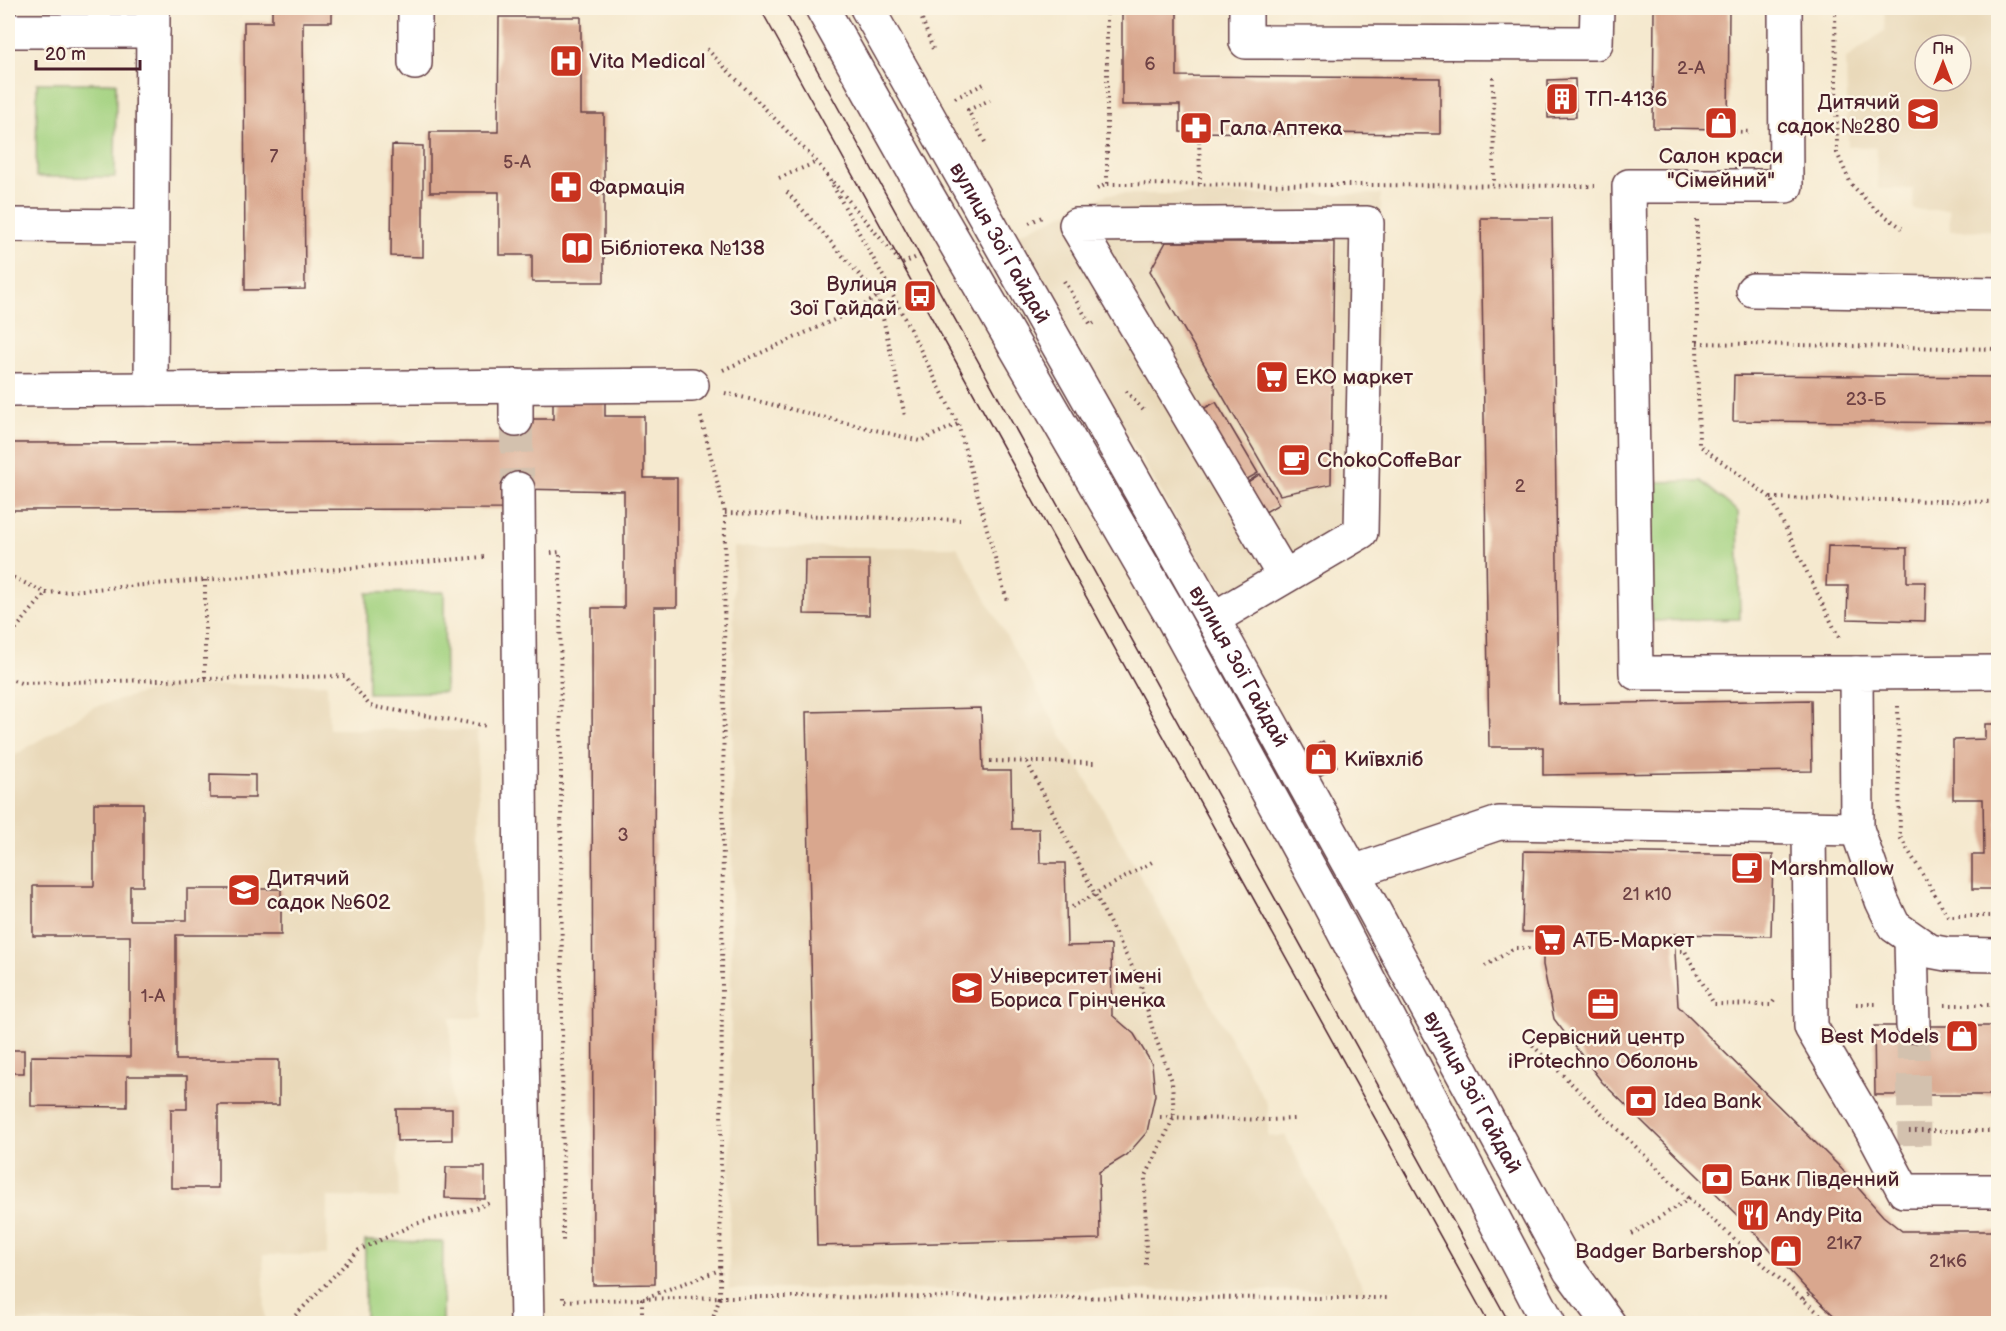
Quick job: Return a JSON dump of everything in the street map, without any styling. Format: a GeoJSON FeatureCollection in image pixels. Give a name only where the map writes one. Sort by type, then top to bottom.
{"type":"FeatureCollection","features":[{"type":"Feature","properties":{"kind":"main road"},"geometry":{"type":"LineString","coordinates":[[415,8],[415,63]]}},
{"type":"Feature","properties":{"kind":"main road","name":"вулиця Зої Гайдай"},"geometry":{"type":"LineString","coordinates":[[822,8],[925,191],[1171,615],[1328,902],[1549,1323]]}},
{"type":"Feature","properties":{"kind":"main road","name":"вулиця Зої Гайдай"},"geometry":{"type":"LineString","coordinates":[[867,8],[1213,619],[1570,1271],[1609,1323]]}},
{"type":"Feature","properties":{"kind":"main road"},"geometry":{"type":"LineString","coordinates":[[1246,8],[1246,42],[1492,43],[1596,43],[1596,8]]}},
{"type":"Feature","properties":{"kind":"main road"},"geometry":{"type":"LineString","coordinates":[[1785,8],[1786,186],[1629,186],[1636,673],[1998,672]]}},
{"type":"Feature","properties":{"kind":"main road"},"geometry":{"type":"LineString","coordinates":[[8,31],[153,19],[151,389]]}},
{"type":"Feature","properties":{"kind":"main road"},"geometry":{"type":"LineString","coordinates":[[1213,619],[1361,532],[1367,223],[1076,225],[1284,576]]}},
{"type":"Feature","properties":{"kind":"main road"},"geometry":{"type":"LineString","coordinates":[[8,225],[151,226]]}},
{"type":"Feature","properties":{"kind":"main road"},"geometry":{"type":"LineString","coordinates":[[1753,290],[1998,294]]}},
{"type":"Feature","properties":{"kind":"main road"},"geometry":{"type":"LineString","coordinates":[[8,390],[692,385]]}},
{"type":"Feature","properties":{"kind":"main road"},"geometry":{"type":"LineString","coordinates":[[516,386],[516,420]]}},
{"type":"Feature","properties":{"kind":"main road"},"geometry":{"type":"LineString","coordinates":[[518,489],[527,1323]]}},
{"type":"Feature","properties":{"kind":"main road"},"geometry":{"type":"LineString","coordinates":[[1856,673],[1857,829],[1881,901],[1894,926],[1921,945],[1946,954],[1998,955]]}},
{"type":"Feature","properties":{"kind":"main road"},"geometry":{"type":"LineString","coordinates":[[1353,872],[1499,823],[1857,829]]}},
{"type":"Feature","properties":{"kind":"main road"},"geometry":{"type":"LineString","coordinates":[[1809,828],[1811,1027],[1905,1191],[1998,1191]]}},
{"type":"Feature","properties":{"kind":"main road"},"geometry":{"type":"LineString","coordinates":[[1921,945],[1922,1026]]}},
{"type":"Feature","properties":{"kind":"path"},"geometry":{"type":"LineString","coordinates":[[1107,8],[1107,184]]}},
{"type":"Feature","properties":{"kind":"path"},"geometry":{"type":"LineString","coordinates":[[1834,8],[1837,153],[1851,184],[1874,208],[1902,228]]}},
{"type":"Feature","properties":{"kind":"path"},"geometry":{"type":"LineString","coordinates":[[1492,43],[1494,185]]}},
{"type":"Feature","properties":{"kind":"path"},"geometry":{"type":"LineString","coordinates":[[706,49],[817,162],[902,264],[926,252]]}},
{"type":"Feature","properties":{"kind":"path"},"geometry":{"type":"LineString","coordinates":[[952,100],[984,84]]}},
{"type":"Feature","properties":{"kind":"path"},"geometry":{"type":"LineString","coordinates":[[990,100],[968,110],[990,151]]}},
{"type":"Feature","properties":{"kind":"path"},"geometry":{"type":"LineString","coordinates":[[1722,131],[1731,131]]}},
{"type":"Feature","properties":{"kind":"path"},"geometry":{"type":"LineString","coordinates":[[1199,135],[1200,184]]}},
{"type":"Feature","properties":{"kind":"path"},"geometry":{"type":"LineString","coordinates":[[779,178],[817,162]]}},
{"type":"Feature","properties":{"kind":"path"},"geometry":{"type":"LineString","coordinates":[[827,175],[884,276],[958,424],[1007,601]]}},
{"type":"Feature","properties":{"kind":"path"},"geometry":{"type":"LineString","coordinates":[[1697,186],[1696,343],[1699,445],[1771,498],[1856,673]]}},
{"type":"Feature","properties":{"kind":"path"},"geometry":{"type":"LineString","coordinates":[[787,192],[878,296],[905,416]]}},
{"type":"Feature","properties":{"kind":"path"},"geometry":{"type":"LineString","coordinates":[[1024,213],[1029,223],[1047,215]]}},
{"type":"Feature","properties":{"kind":"path"},"geometry":{"type":"LineString","coordinates":[[1060,274],[1091,325],[1098,321]]}},
{"type":"Feature","properties":{"kind":"path"},"geometry":{"type":"LineString","coordinates":[[692,385],[858,309],[878,296]]}},
{"type":"Feature","properties":{"kind":"path"},"geometry":{"type":"LineString","coordinates":[[1696,343],[1998,349]]}},
{"type":"Feature","properties":{"kind":"path"},"geometry":{"type":"LineString","coordinates":[[692,385],[920,441],[958,424]]}},
{"type":"Feature","properties":{"kind":"path"},"geometry":{"type":"LineString","coordinates":[[692,385],[725,513],[720,1297],[711,1323]]}},
{"type":"Feature","properties":{"kind":"path"},"geometry":{"type":"LineString","coordinates":[[1771,498],[1998,502]]}},
{"type":"Feature","properties":{"kind":"path"},"geometry":{"type":"LineString","coordinates":[[725,513],[960,520]]}},
{"type":"Feature","properties":{"kind":"path"},"geometry":{"type":"LineString","coordinates":[[8,575],[45,593],[560,552],[563,1253]]}},
{"type":"Feature","properties":{"kind":"path"},"geometry":{"type":"LineString","coordinates":[[205,580],[205,679]]}},
{"type":"Feature","properties":{"kind":"path"},"geometry":{"type":"LineString","coordinates":[[8,638],[45,593]]}},
{"type":"Feature","properties":{"kind":"path"},"geometry":{"type":"LineString","coordinates":[[1897,672],[1900,837],[1948,915],[1998,915]]}},
{"type":"Feature","properties":{"kind":"path"},"geometry":{"type":"LineString","coordinates":[[8,678],[21,683],[345,676],[370,706],[520,732]]}},
{"type":"Feature","properties":{"kind":"path"},"geometry":{"type":"LineString","coordinates":[[990,761],[1096,763]]}},
{"type":"Feature","properties":{"kind":"path"},"geometry":{"type":"LineString","coordinates":[[1027,762],[1140,982],[1153,1030],[1172,1082],[1174,1117],[1145,1178],[1146,1264]]}},
{"type":"Feature","properties":{"kind":"path"},"geometry":{"type":"LineString","coordinates":[[1072,907],[1152,862]]}},
{"type":"Feature","properties":{"kind":"path"},"geometry":{"type":"LineString","coordinates":[[1485,966],[1515,948],[1543,948]]}},
{"type":"Feature","properties":{"kind":"path"},"geometry":{"type":"LineString","coordinates":[[1674,951],[1685,951],[1714,1004],[1771,1005],[1777,997]]}},
{"type":"Feature","properties":{"kind":"path"},"geometry":{"type":"LineString","coordinates":[[1524,1037],[1689,1199],[1831,1323]]}},
{"type":"Feature","properties":{"kind":"path"},"geometry":{"type":"LineString","coordinates":[[1160,1117],[1294,1119]]}},
{"type":"Feature","properties":{"kind":"path"},"geometry":{"type":"LineString","coordinates":[[1872,1131],[1998,1131]]}},
{"type":"Feature","properties":{"kind":"path"},"geometry":{"type":"LineString","coordinates":[[287,1323],[358,1250],[415,1224],[476,1208],[525,1188]]}},
{"type":"Feature","properties":{"kind":"path"},"geometry":{"type":"LineString","coordinates":[[1632,1234],[1689,1199]]}},
{"type":"Feature","properties":{"kind":"path"},"geometry":{"type":"LineString","coordinates":[[642,1299],[720,1270]]}},
{"type":"Feature","properties":{"kind":"path"},"geometry":{"type":"LineString","coordinates":[[563,1289],[563,1300],[720,1297],[1390,1298]]}},
{"type":"Feature","properties":{"kind":"path"},"geometry":{"type":"LineString","coordinates":[[1803,1299],[1810,1293]]}},
{"type":"Feature","properties":{"kind":"path"},"geometry":{"type":"LineString","coordinates":[[642,1299],[642,1323]]}},
{"type":"Feature","properties":{"kind":"shaded area","name":"Дитячий садок №280"},"geometry":{"type":"Polygon","coordinates":[[[1885,8],[1998,8],[1998,230],[1950,231],[1949,210],[1914,210],[1913,189],[1878,189],[1876,148],[1848,146],[1846,59],[1884,31],[1885,8]]]}},
{"type":"Feature","properties":{"kind":"shaded area"},"geometry":{"type":"Polygon","coordinates":[[[1108,194],[1381,194],[1375,541],[1235,621],[1014,236],[1108,194]]]}},
{"type":"Feature","properties":{"kind":"shaded area","name":"Університет імені Бориса Грінченка"},"geometry":{"type":"Polygon","coordinates":[[[734,547],[957,547],[1268,1106],[1268,1137],[1285,1135],[1365,1291],[729,1289],[734,547]]]}},
{"type":"Feature","properties":{"kind":"shaded area","name":"Дитячий садок №602"},"geometry":{"type":"Polygon","coordinates":[[[327,684],[329,729],[477,731],[483,1018],[450,1018],[452,1140],[397,1141],[399,1198],[327,1197],[327,1255],[263,1255],[265,1319],[8,1322],[8,762],[15,755],[94,707],[167,686],[327,684]]]}},
{"type":"Feature","properties":{"kind":"green space"},"geometry":{"type":"Polygon","coordinates":[[[37,83],[116,83],[115,177],[36,177],[37,83]]]}},
{"type":"Feature","properties":{"kind":"green space"},"geometry":{"type":"Polygon","coordinates":[[[1701,481],[1738,512],[1740,619],[1651,621],[1648,482],[1701,481]]]}},
{"type":"Feature","properties":{"kind":"green space"},"geometry":{"type":"Polygon","coordinates":[[[444,592],[445,692],[368,693],[367,593],[444,592]]]}},
{"type":"Feature","properties":{"kind":"green space"},"geometry":{"type":"Polygon","coordinates":[[[365,1241],[443,1242],[442,1323],[365,1323],[365,1241]]]}},
{"type":"Feature","properties":{"kind":"building"},"geometry":{"type":"Polygon","coordinates":[[[272,8],[332,8],[332,22],[303,22],[305,289],[245,290],[244,22],[272,22],[272,8]]]}},
{"type":"Feature","properties":{"kind":"building"},"geometry":{"type":"Polygon","coordinates":[[[1122,8],[1177,8],[1177,76],[1440,78],[1440,134],[1180,132],[1180,105],[1122,105],[1122,8]]]}},
{"type":"Feature","properties":{"kind":"building"},"geometry":{"type":"Polygon","coordinates":[[[1654,8],[1729,8],[1728,129],[1653,128],[1654,8]]]}},
{"type":"Feature","properties":{"kind":"building"},"geometry":{"type":"Polygon","coordinates":[[[499,17],[581,17],[581,114],[604,114],[604,282],[532,282],[532,255],[499,255],[499,192],[430,192],[430,132],[498,132],[499,17]]]}},
{"type":"Feature","properties":{"kind":"building","name":"ТП-4136"},"geometry":{"type":"Polygon","coordinates":[[[1575,79],[1576,117],[1548,118],[1548,80],[1575,79]]]}},
{"type":"Feature","properties":{"kind":"building"},"geometry":{"type":"Polygon","coordinates":[[[392,145],[423,146],[423,257],[391,256],[392,145]]]}},
{"type":"Feature","properties":{"kind":"building"},"geometry":{"type":"Polygon","coordinates":[[[1481,218],[1552,218],[1559,704],[1811,700],[1812,771],[1543,775],[1543,747],[1489,747],[1481,218]]]}},
{"type":"Feature","properties":{"kind":"building","name":"ЕКО маркет"},"geometry":{"type":"Polygon","coordinates":[[[1166,242],[1334,242],[1331,484],[1280,495],[1150,271],[1166,242]]]}},
{"type":"Feature","properties":{"kind":"building"},"geometry":{"type":"Polygon","coordinates":[[[1734,375],[1998,377],[1998,423],[1733,421],[1734,375]]]}},
{"type":"Feature","properties":{"kind":"building"},"geometry":{"type":"Polygon","coordinates":[[[553,391],[605,391],[605,416],[644,416],[644,478],[677,478],[677,607],[654,607],[655,1284],[593,1285],[592,608],[624,608],[624,491],[518,489],[508,509],[8,510],[8,443],[502,442],[502,419],[553,419],[553,391]]]}},
{"type":"Feature","properties":{"kind":"building"},"geometry":{"type":"Polygon","coordinates":[[[1216,402],[1258,473],[1242,482],[1199,411],[1216,402]]]}},
{"type":"Feature","properties":{"kind":"building"},"geometry":{"type":"Polygon","coordinates":[[[1260,474],[1279,504],[1262,514],[1243,485],[1260,474]]]}},
{"type":"Feature","properties":{"kind":"building"},"geometry":{"type":"Polygon","coordinates":[[[1828,546],[1907,548],[1907,582],[1926,582],[1925,621],[1847,619],[1848,586],[1826,586],[1828,546]]]}},
{"type":"Feature","properties":{"kind":"building"},"geometry":{"type":"Polygon","coordinates":[[[805,560],[869,560],[869,615],[804,614],[805,560]]]}},
{"type":"Feature","properties":{"kind":"building"},"geometry":{"type":"Polygon","coordinates":[[[981,708],[983,771],[1011,771],[1012,829],[1039,829],[1040,863],[1065,863],[1067,946],[1111,945],[1112,1015],[1134,1034],[1152,1064],[1155,1095],[1147,1132],[1127,1155],[1099,1172],[1100,1239],[817,1246],[806,712],[981,708]]]}},
{"type":"Feature","properties":{"kind":"building"},"geometry":{"type":"Polygon","coordinates":[[[1985,724],[1998,724],[1998,889],[1972,889],[1972,855],[1984,855],[1983,799],[1953,799],[1953,740],[1985,739],[1985,724]]]}},
{"type":"Feature","properties":{"kind":"building"},"geometry":{"type":"Polygon","coordinates":[[[1323,741],[1337,766],[1316,778],[1303,753],[1323,741]]]}},
{"type":"Feature","properties":{"kind":"building"},"geometry":{"type":"Polygon","coordinates":[[[210,774],[255,775],[255,798],[210,798],[210,774]]]}},
{"type":"Feature","properties":{"kind":"building"},"geometry":{"type":"Polygon","coordinates":[[[94,803],[143,803],[143,886],[130,886],[130,920],[187,920],[187,889],[281,889],[281,935],[176,935],[176,1060],[279,1060],[279,1105],[218,1105],[218,1188],[171,1188],[171,1109],[187,1109],[187,1076],[127,1076],[127,1107],[31,1106],[31,1056],[130,1057],[130,936],[33,936],[33,886],[94,886],[94,803]]]}},
{"type":"Feature","properties":{"kind":"building"},"geometry":{"type":"Polygon","coordinates":[[[1524,851],[1773,855],[1771,936],[1674,934],[1678,1006],[1838,1165],[1883,1216],[1902,1231],[1998,1231],[1998,1324],[1843,1324],[1810,1293],[1743,1220],[1602,1082],[1554,1019],[1543,965],[1543,932],[1522,932],[1524,851]]]}},
{"type":"Feature","properties":{"kind":"building"},"geometry":{"type":"Polygon","coordinates":[[[1874,1026],[1998,1026],[1998,1095],[1875,1095],[1874,1026]]]}},
{"type":"Feature","properties":{"kind":"building"},"geometry":{"type":"Polygon","coordinates":[[[8,1050],[24,1050],[24,1073],[8,1073],[8,1050]]]}},
{"type":"Feature","properties":{"kind":"building"},"geometry":{"type":"Polygon","coordinates":[[[396,1109],[452,1109],[452,1140],[397,1141],[396,1109]]]}},
{"type":"Feature","properties":{"kind":"building"},"geometry":{"type":"Polygon","coordinates":[[[446,1167],[485,1167],[485,1199],[445,1198],[446,1167]]]}},
{"type":"Feature","properties":{"kind":"tunnel"},"geometry":{"type":"LineString","coordinates":[[516,420],[518,489]]}},
{"type":"Feature","properties":{"kind":"tunnel"},"geometry":{"type":"LineString","coordinates":[[1913,1026],[1914,1145]]}},
{"type":"Feature","properties":{"kind":"tram line"},"geometry":{"type":"LineString","coordinates":[[760,8],[1489,1324]]}},
{"type":"Feature","properties":{"kind":"tram line"},"geometry":{"type":"LineString","coordinates":[[783,8],[1510,1324]]}},
{"type":"Feature","properties":{"kind":"place","name":"Vita Medical"},"geometry":{"type":"Point","coordinates":[566,61]}},
{"type":"Feature","properties":{"kind":"place","name":"ТП-4136"},"geometry":{"type":"Point","coordinates":[1562,99]}},
{"type":"Feature","properties":{"kind":"place","name":"Дитячий садок №280"},"geometry":{"type":"Point","coordinates":[1923,114]}},
{"type":"Feature","properties":{"kind":"place","name":"Салон краси \"Сімейний\""},"geometry":{"type":"Point","coordinates":[1721,123]}},
{"type":"Feature","properties":{"kind":"place","name":"Гала Аптека"},"geometry":{"type":"Point","coordinates":[1196,128]}},
{"type":"Feature","properties":{"kind":"place","name":"Фармація"},"geometry":{"type":"Point","coordinates":[566,187]}},
{"type":"Feature","properties":{"kind":"place","name":"Бібліотека №138"},"geometry":{"type":"Point","coordinates":[577,248]}},
{"type":"Feature","properties":{"kind":"place","name":"Вулиця Зої Гайдай"},"geometry":{"type":"Point","coordinates":[920,296]}},
{"type":"Feature","properties":{"kind":"place","name":"ЕКО маркет"},"geometry":{"type":"Point","coordinates":[1272,377]}},
{"type":"Feature","properties":{"kind":"place","name":"ChokoCoffeBar"},"geometry":{"type":"Point","coordinates":[1294,460]}},
{"type":"Feature","properties":{"kind":"place","name":"Київхліб"},"geometry":{"type":"Point","coordinates":[1321,759]}},
{"type":"Feature","properties":{"kind":"place","name":"Marshmallow"},"geometry":{"type":"Point","coordinates":[1747,868]}},
{"type":"Feature","properties":{"kind":"place","name":"Дитячий садок №602"},"geometry":{"type":"Point","coordinates":[244,890]}},
{"type":"Feature","properties":{"kind":"place","name":"АТБ-Маркет"},"geometry":{"type":"Point","coordinates":[1550,940]}},
{"type":"Feature","properties":{"kind":"place","name":"Університет імені Бориса Грінченка"},"geometry":{"type":"Point","coordinates":[967,988]}},
{"type":"Feature","properties":{"kind":"place","name":"Сервісний центр iProtechno Оболонь"},"geometry":{"type":"Point","coordinates":[1603,1004]}},
{"type":"Feature","properties":{"kind":"place","name":"Best Models"},"geometry":{"type":"Point","coordinates":[1962,1036]}},
{"type":"Feature","properties":{"kind":"place","name":"Idea Bank"},"geometry":{"type":"Point","coordinates":[1641,1101]}},
{"type":"Feature","properties":{"kind":"place","name":"Банк Південний"},"geometry":{"type":"Point","coordinates":[1717,1179]}},
{"type":"Feature","properties":{"kind":"place","name":"Andy Pita"},"geometry":{"type":"Point","coordinates":[1753,1215]}},
{"type":"Feature","properties":{"kind":"place","name":"Badger Barbershop"},"geometry":{"type":"Point","coordinates":[1786,1251]}}]}
